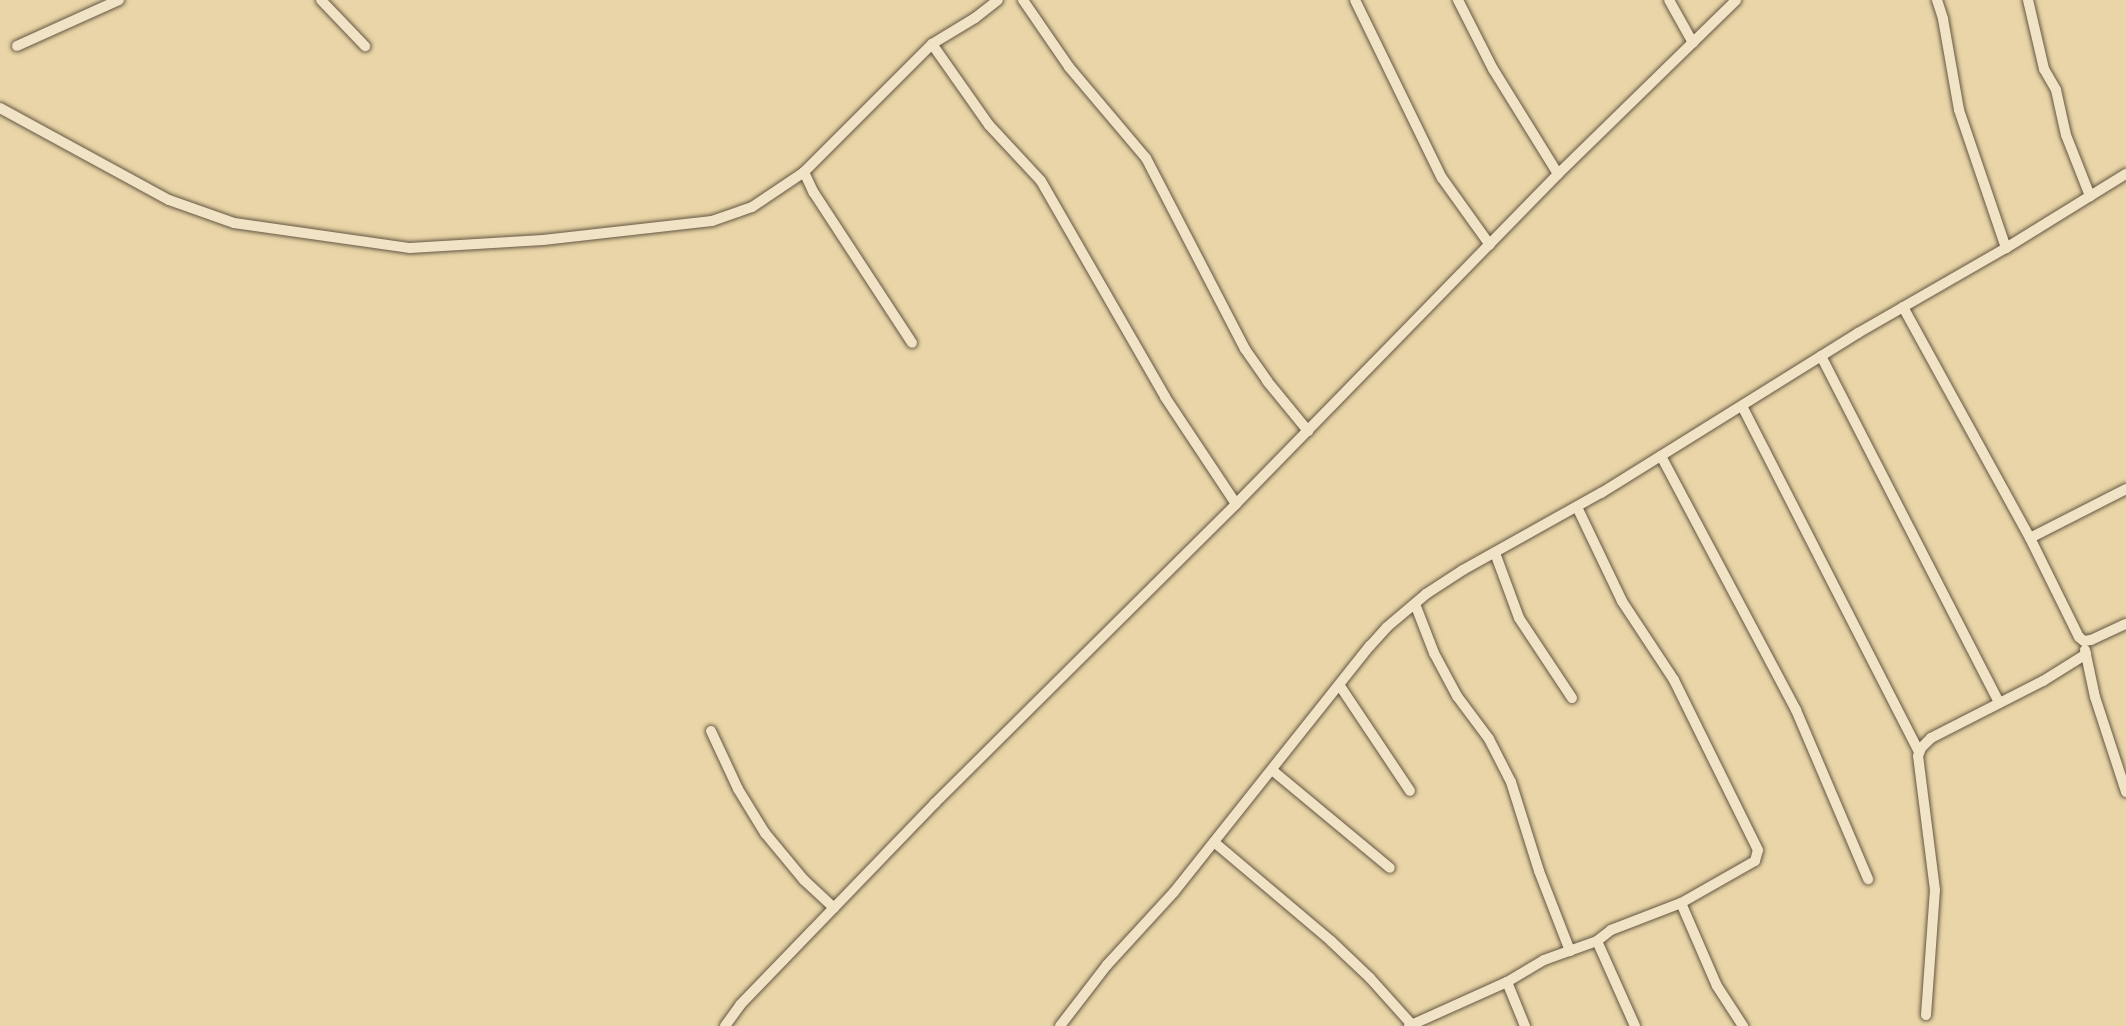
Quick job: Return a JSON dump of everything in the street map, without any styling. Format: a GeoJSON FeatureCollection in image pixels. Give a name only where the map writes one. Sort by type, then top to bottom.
{"type":"FeatureCollection","features":[{"type":"Feature","properties":{"kind":"street"},"geometry":{"type":"LineString","coordinates":[[17,46],[119,0]]}},
{"type":"Feature","properties":{"kind":"street"},"geometry":{"type":"LineString","coordinates":[[321,0],[364,46]]}},
{"type":"Feature","properties":{"kind":"street"},"geometry":{"type":"LineString","coordinates":[[0,108],[169,200],[234,223],[410,248],[543,240],[712,221],[752,207],[804,172],[932,44],[998,0]]}},
{"type":"Feature","properties":{"kind":"street"},"geometry":{"type":"LineString","coordinates":[[1023,0],[1069,67],[1146,158],[1245,349],[1267,381],[1308,431]]}},
{"type":"Feature","properties":{"kind":"street"},"geometry":{"type":"LineString","coordinates":[[1355,0],[1442,178],[1490,245]]}},
{"type":"Feature","properties":{"kind":"street"},"geometry":{"type":"LineString","coordinates":[[1458,0],[1493,69],[1558,174]]}},
{"type":"Feature","properties":{"kind":"street"},"geometry":{"type":"LineString","coordinates":[[1669,0],[1693,43]]}},
{"type":"Feature","properties":{"kind":"street"},"geometry":{"type":"LineString","coordinates":[[725,1026],[740,1005],[935,803],[1236,504],[1558,174],[1736,0]]}},
{"type":"Feature","properties":{"kind":"street"},"geometry":{"type":"LineString","coordinates":[[1937,0],[1943,19],[1959,110],[2006,248]]}},
{"type":"Feature","properties":{"kind":"street"},"geometry":{"type":"LineString","coordinates":[[2028,0],[2044,69],[2056,90],[2066,135],[2090,196]]}},
{"type":"Feature","properties":{"kind":"street"},"geometry":{"type":"LineString","coordinates":[[932,44],[990,125],[1041,181],[1165,397],[1236,504]]}},
{"type":"Feature","properties":{"kind":"street"},"geometry":{"type":"LineString","coordinates":[[804,172],[814,193],[912,343]]}},
{"type":"Feature","properties":{"kind":"street"},"geometry":{"type":"LineString","coordinates":[[1060,1026],[1107,965],[1174,892],[1387,627],[1414,604],[1463,570],[1577,507],[1821,356],[2006,248],[2126,174]]}},
{"type":"Feature","properties":{"kind":"street"},"geometry":{"type":"LineString","coordinates":[[1903,307],[2030,538],[2079,637],[2084,641],[2095,697],[2126,792]]}},
{"type":"Feature","properties":{"kind":"street"},"geometry":{"type":"LineString","coordinates":[[1821,356],[1999,702]]}},
{"type":"Feature","properties":{"kind":"street"},"geometry":{"type":"LineString","coordinates":[[1742,406],[1919,752],[1935,890],[1926,1015]]}},
{"type":"Feature","properties":{"kind":"street"},"geometry":{"type":"LineString","coordinates":[[1661,456],[1796,710],[1869,879]]}},
{"type":"Feature","properties":{"kind":"street"},"geometry":{"type":"LineString","coordinates":[[2030,538],[2126,489]]}},
{"type":"Feature","properties":{"kind":"street"},"geometry":{"type":"LineString","coordinates":[[1214,842],[1331,941],[1370,978],[1412,1025],[1507,982],[1544,960],[1597,941],[1611,930],[1681,903],[1755,861],[1758,850],[1674,680],[1622,601],[1577,507]]}},
{"type":"Feature","properties":{"kind":"street"},"geometry":{"type":"LineString","coordinates":[[1495,553],[1519,618],[1572,698]]}},
{"type":"Feature","properties":{"kind":"street"},"geometry":{"type":"LineString","coordinates":[[1414,604],[1438,662],[1457,696],[1489,739],[1510,782],[1539,871],[1570,951]]}},
{"type":"Feature","properties":{"kind":"street"},"geometry":{"type":"LineString","coordinates":[[2084,641],[2126,624]]}},
{"type":"Feature","properties":{"kind":"street"},"geometry":{"type":"LineString","coordinates":[[1919,752],[1931,738],[2043,681],[2086,654]]}},
{"type":"Feature","properties":{"kind":"street"},"geometry":{"type":"LineString","coordinates":[[1340,686],[1410,790]]}},
{"type":"Feature","properties":{"kind":"street"},"geometry":{"type":"LineString","coordinates":[[711,731],[738,789],[765,833],[804,880],[834,908]]}},
{"type":"Feature","properties":{"kind":"street"},"geometry":{"type":"LineString","coordinates":[[1272,770],[1389,868]]}},
{"type":"Feature","properties":{"kind":"street"},"geometry":{"type":"LineString","coordinates":[[1681,903],[1717,986],[1743,1026]]}},
{"type":"Feature","properties":{"kind":"street"},"geometry":{"type":"LineString","coordinates":[[1597,941],[1635,1026]]}},
{"type":"Feature","properties":{"kind":"street"},"geometry":{"type":"LineString","coordinates":[[1507,982],[1525,1026]]}}]}
